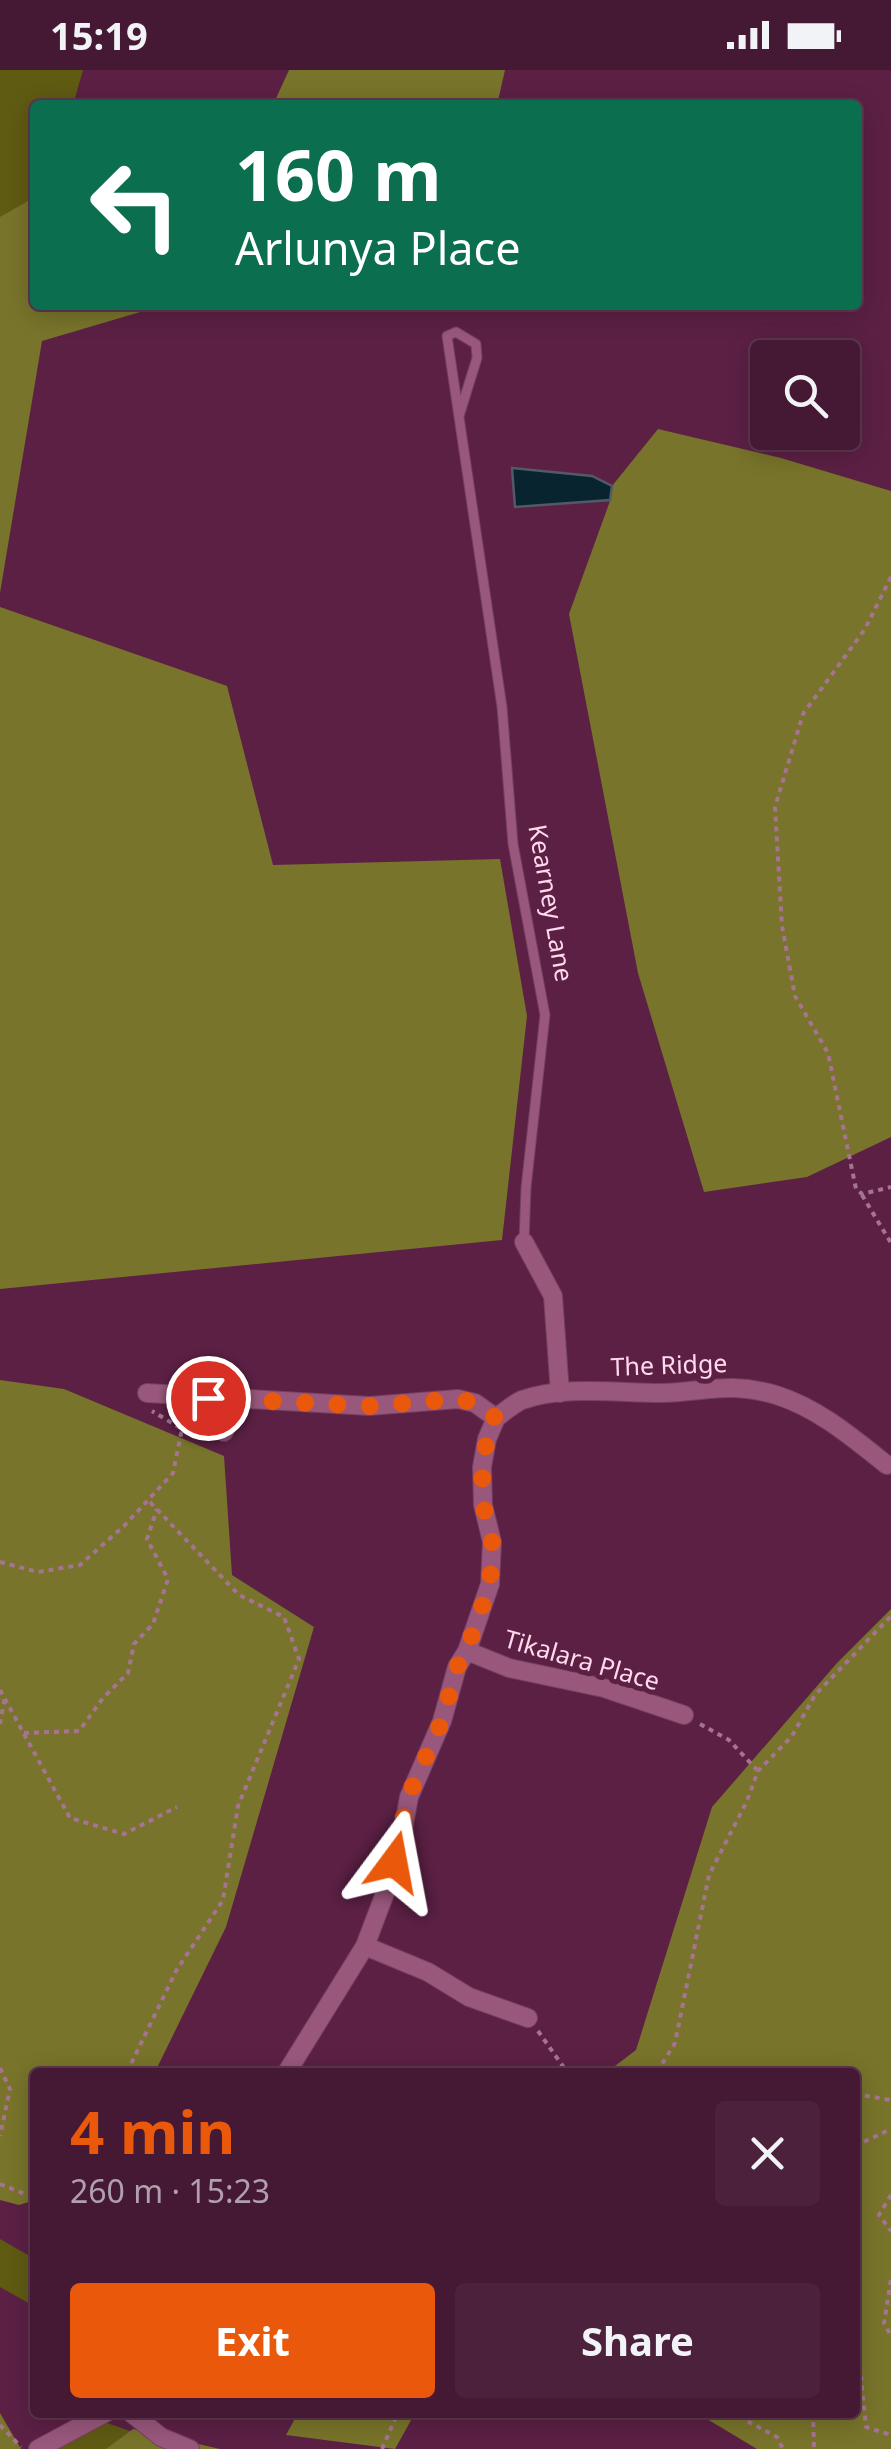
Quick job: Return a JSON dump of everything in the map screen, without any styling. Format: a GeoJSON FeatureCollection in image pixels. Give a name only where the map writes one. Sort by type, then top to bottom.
{"type":"FeatureCollection","features":[{"type":"Feature","properties":{"kind":"street","name":"Kearney Lane"},"geometry":{"type":"LineString","coordinates":[[524,1242],[553,1296],[560,1393]]}},
{"type":"Feature","properties":{"kind":"street","name":"The Ridge"},"geometry":{"type":"LineString","coordinates":[[496,1418],[520,1401],[560,1393],[748,1388],[815,1412],[887,1465]]}},
{"type":"Feature","properties":{"kind":"street"},"geometry":{"type":"LineString","coordinates":[[146,1393],[369,1406],[458,1399],[475,1403],[496,1418],[482,1467],[483,1504],[492,1542],[490,1584],[457,1667],[442,1721],[408,1797],[392,1870],[365,1946],[289,2068]]}},
{"type":"Feature","properties":{"kind":"street"},"geometry":{"type":"LineString","coordinates":[[224,1432],[238,1400]]}},
{"type":"Feature","properties":{"kind":"street","name":"Tikalara Place"},"geometry":{"type":"LineString","coordinates":[[466,1652],[509,1668],[604,1688],[684,1715]]}},
{"type":"Feature","properties":{"kind":"street"},"geometry":{"type":"LineString","coordinates":[[365,1946],[428,1972],[469,1997],[528,2018]]}},
{"type":"Feature","properties":{"kind":"street"},"geometry":{"type":"LineString","coordinates":[[38,2449],[96,2418]]}},
{"type":"Feature","properties":{"kind":"street"},"geometry":{"type":"LineString","coordinates":[[137,2418],[161,2437],[190,2449]]}},
{"type":"Feature","properties":{"kind":"lane","name":"Kearney Lane"},"geometry":{"type":"LineString","coordinates":[[458,416],[478,358],[476,344],[456,332],[446,336],[458,416],[502,707],[512,844],[545,1015],[524,1242]]}},
{"type":"Feature","properties":{"kind":"path"},"geometry":{"type":"LineString","coordinates":[[891,577],[866,629],[803,714],[776,807],[782,926],[795,996],[828,1053],[856,1189],[891,1242]]}},
{"type":"Feature","properties":{"kind":"path"},"geometry":{"type":"LineString","coordinates":[[862,1194],[891,1187]]}},
{"type":"Feature","properties":{"kind":"path"},"geometry":{"type":"LineString","coordinates":[[0,1562],[38,1572],[80,1566],[173,1473],[182,1429],[150,1410],[146,1393]]}},
{"type":"Feature","properties":{"kind":"path"},"geometry":{"type":"LineString","coordinates":[[129,2068],[176,1971],[223,1900],[238,1806],[299,1659],[284,1617],[239,1596],[147,1499]]}},
{"type":"Feature","properties":{"kind":"path"},"geometry":{"type":"LineString","coordinates":[[24,1733],[79,1731],[128,1673],[134,1644],[153,1624],[168,1579],[148,1539],[157,1509]]}},
{"type":"Feature","properties":{"kind":"path"},"geometry":{"type":"LineString","coordinates":[[659,2068],[675,2043],[709,1875],[747,1801],[758,1770],[792,1736],[816,1695],[891,1616]]}},
{"type":"Feature","properties":{"kind":"path"},"geometry":{"type":"LineString","coordinates":[[0,1690],[70,1818],[124,1834],[177,1807]]}},
{"type":"Feature","properties":{"kind":"path"},"geometry":{"type":"LineString","coordinates":[[0,1724],[5,1696]]}},
{"type":"Feature","properties":{"kind":"path"},"geometry":{"type":"LineString","coordinates":[[684,1715],[728,1740],[758,1770]]}},
{"type":"Feature","properties":{"kind":"path"},"geometry":{"type":"LineString","coordinates":[[528,2018],[563,2068]]}},
{"type":"Feature","properties":{"kind":"path"},"geometry":{"type":"LineString","coordinates":[[0,2068],[10,2089],[0,2136]]}},
{"type":"Feature","properties":{"kind":"path"},"geometry":{"type":"LineString","coordinates":[[860,2095],[891,2100]]}},
{"type":"Feature","properties":{"kind":"path"},"geometry":{"type":"LineString","coordinates":[[860,2144],[891,2129]]}},
{"type":"Feature","properties":{"kind":"path"},"geometry":{"type":"LineString","coordinates":[[0,2184],[30,2194]]}},
{"type":"Feature","properties":{"kind":"path"},"geometry":{"type":"LineString","coordinates":[[891,2195],[880,2215],[891,2231]]}},
{"type":"Feature","properties":{"kind":"path"},"geometry":{"type":"LineString","coordinates":[[891,2280],[884,2323],[891,2336]]}},
{"type":"Feature","properties":{"kind":"path"},"geometry":{"type":"LineString","coordinates":[[860,2366],[866,2427],[891,2436]]}},
{"type":"Feature","properties":{"kind":"path"},"geometry":{"type":"LineString","coordinates":[[382,2449],[395,2418]]}},
{"type":"Feature","properties":{"kind":"path"},"geometry":{"type":"LineString","coordinates":[[741,2418],[777,2437],[783,2449]]}},
{"type":"Feature","properties":{"kind":"path"},"geometry":{"type":"LineString","coordinates":[[813,2418],[814,2449]]}},
{"type":"Feature","properties":{"kind":"path"},"geometry":{"type":"LineString","coordinates":[[0,2424],[23,2449]]}},
{"type":"Feature","properties":{"kind":"shaded area"},"geometry":{"type":"Polygon","coordinates":[[[0,70],[83,70],[74,100],[30,100],[30,261],[0,369],[0,70]]]}},
{"type":"Feature","properties":{"kind":"shaded area"},"geometry":{"type":"Polygon","coordinates":[[[289,70],[505,70],[498,100],[275,100],[289,70]]]}},
{"type":"Feature","properties":{"kind":"shaded area"},"geometry":{"type":"Polygon","coordinates":[[[30,200],[30,310],[147,310],[42,341],[0,593],[0,217],[30,200]]]}},
{"type":"Feature","properties":{"kind":"shaded area"},"geometry":{"type":"Polygon","coordinates":[[[658,429],[781,458],[891,491],[891,1137],[807,1177],[704,1192],[638,973],[569,614],[612,486],[658,429]]]}},
{"type":"Feature","properties":{"kind":"shaded area"},"geometry":{"type":"Polygon","coordinates":[[[0,607],[227,686],[273,865],[500,859],[527,1016],[502,1240],[0,1289],[0,607]]]}},
{"type":"Feature","properties":{"kind":"shaded area"},"geometry":{"type":"Polygon","coordinates":[[[0,1380],[64,1389],[224,1456],[232,1575],[314,1627],[226,1927],[157,2068],[30,2068],[30,2202],[19,2205],[0,2200],[0,1380]]]}},
{"type":"Feature","properties":{"kind":"shaded area"},"geometry":{"type":"Polygon","coordinates":[[[891,1609],[891,2449],[757,2449],[705,2418],[860,2418],[860,2068],[612,2068],[636,2050],[712,1807],[837,1663],[891,1609]]]}},
{"type":"Feature","properties":{"kind":"shaded area"},"geometry":{"type":"Polygon","coordinates":[[[0,2239],[30,2256],[30,2304],[0,2287],[0,2239]]]}},
{"type":"Feature","properties":{"kind":"shaded area"},"geometry":{"type":"Polygon","coordinates":[[[0,2413],[21,2449],[0,2449],[0,2413]]]}},
{"type":"Feature","properties":{"kind":"shaded area"},"geometry":{"type":"Polygon","coordinates":[[[295,2418],[412,2418],[395,2449],[286,2435],[295,2418]]]}},
{"type":"Feature","properties":{"kind":"shaded area"},"geometry":{"type":"Polygon","coordinates":[[[107,2423],[171,2445],[180,2449],[40,2449],[107,2423]]]}},
{"type":"Feature","properties":{"kind":"shaded area"},"geometry":{"type":"Polygon","coordinates":[[[133,2429],[220,2449],[106,2449],[133,2429]]]}},
{"type":"Feature","properties":{"kind":"water"},"geometry":{"type":"Polygon","coordinates":[[[512,468],[592,476],[612,486],[610,500],[515,507],[512,468]]]}},
{"type":"Feature","properties":{"kind":"route"},"geometry":{"type":"LineString","coordinates":[[208,1398],[369,1406],[458,1399],[475,1403],[496,1418],[482,1467],[483,1504],[492,1542],[490,1584],[457,1667],[442,1721],[408,1797],[394,1862]]}}]}
